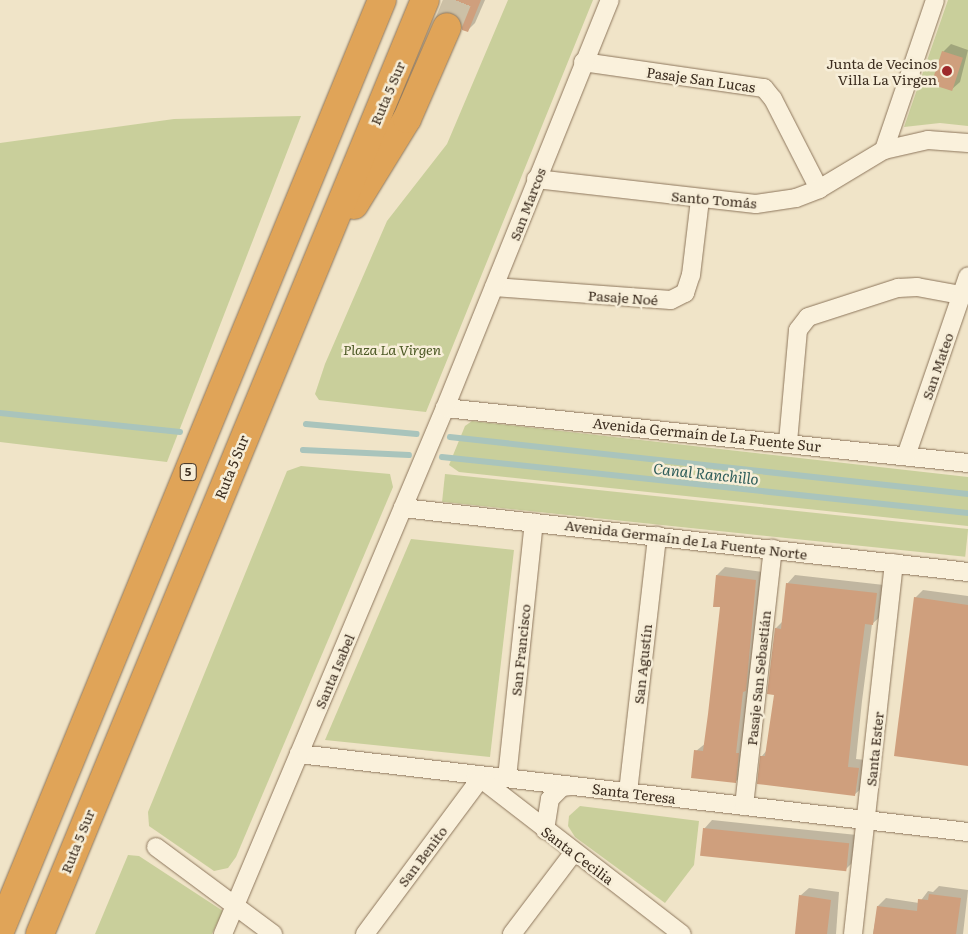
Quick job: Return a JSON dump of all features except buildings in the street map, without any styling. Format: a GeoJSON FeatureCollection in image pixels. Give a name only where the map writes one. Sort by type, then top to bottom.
{"type":"FeatureCollection","features":[{"type":"Feature","properties":{"kind":"highway","name":"5"},"geometry":{"type":"LineString","coordinates":[[0,931],[382,0]]}},
{"type":"Feature","properties":{"kind":"highway","name":"Ruta 5 Sur"},"geometry":{"type":"LineString","coordinates":[[40,934],[304,288],[425,0]]}},
{"type":"Feature","properties":{"kind":"highway"},"geometry":{"type":"LineString","coordinates":[[304,288],[407,119],[447,27]]}},
{"type":"Feature","properties":{"kind":"street","name":"San Marcos"},"geometry":{"type":"LineString","coordinates":[[445,408],[583,62],[610,0]]}},
{"type":"Feature","properties":{"kind":"street"},"geometry":{"type":"LineString","coordinates":[[884,150],[935,0]]}},
{"type":"Feature","properties":{"kind":"street","name":"Pasaje San Lucas"},"geometry":{"type":"LineString","coordinates":[[583,62],[764,88],[773,99],[819,189]]}},
{"type":"Feature","properties":{"kind":"street","name":"Santo Tomás"},"geometry":{"type":"LineString","coordinates":[[536,179],[756,204],[796,198],[819,189],[884,150],[928,140],[968,143]]}},
{"type":"Feature","properties":{"kind":"street","name":"Pasaje Noé"},"geometry":{"type":"LineString","coordinates":[[494,287],[671,300],[684,293],[691,275],[700,199]]}},
{"type":"Feature","properties":{"kind":"street","name":"San Mateo"},"geometry":{"type":"LineString","coordinates":[[906,456],[968,276]]}},
{"type":"Feature","properties":{"kind":"street"},"geometry":{"type":"LineString","coordinates":[[788,442],[798,330],[808,317],[898,288],[917,287],[961,295]]}},
{"type":"Feature","properties":{"kind":"street","name":"Avenida Germaín de La Fuente Sur"},"geometry":{"type":"LineString","coordinates":[[445,408],[788,442],[968,463]]}},
{"type":"Feature","properties":{"kind":"street","name":"Santa Isabel"},"geometry":{"type":"LineString","coordinates":[[224,934],[445,408]]}},
{"type":"Feature","properties":{"kind":"street","name":"Avenida Germaín de La Fuente Norte"},"geometry":{"type":"LineString","coordinates":[[403,508],[968,572]]}},
{"type":"Feature","properties":{"kind":"street","name":"San Francisco"},"geometry":{"type":"LineString","coordinates":[[506,778],[534,522]]}},
{"type":"Feature","properties":{"kind":"street","name":"San Agustín"},"geometry":{"type":"LineString","coordinates":[[628,792],[657,536]]}},
{"type":"Feature","properties":{"kind":"street","name":"Pasaje San Sebastián"},"geometry":{"type":"LineString","coordinates":[[744,806],[773,549]]}},
{"type":"Feature","properties":{"kind":"street","name":"Santa Ester"},"geometry":{"type":"LineString","coordinates":[[853,934],[894,563]]}},
{"type":"Feature","properties":{"kind":"street","name":"Santa Teresa"},"geometry":{"type":"LineString","coordinates":[[299,754],[478,777],[506,778],[968,832]]}},
{"type":"Feature","properties":{"kind":"street","name":"Santa Cecilia"},"geometry":{"type":"LineString","coordinates":[[478,777],[675,932]]}},
{"type":"Feature","properties":{"kind":"street","name":"San Benito"},"geometry":{"type":"LineString","coordinates":[[364,934],[478,777]]}},
{"type":"Feature","properties":{"kind":"street"},"geometry":{"type":"LineString","coordinates":[[545,830],[550,799],[562,787],[570,786]]}},
{"type":"Feature","properties":{"kind":"street"},"geometry":{"type":"LineString","coordinates":[[156,847],[236,904],[273,934]]}},
{"type":"Feature","properties":{"kind":"street"},"geometry":{"type":"LineString","coordinates":[[512,934],[574,852]]}},
{"type":"Feature","properties":{"kind":"green space","name":"Plaza La Virgen"},"geometry":{"type":"Polygon","coordinates":[[[508,0],[593,0],[426,412],[319,400],[315,394],[325,364],[387,221],[447,144],[508,0]]]}},
{"type":"Feature","properties":{"kind":"green space"},"geometry":{"type":"Polygon","coordinates":[[[948,0],[968,0],[968,126],[940,123],[904,127],[948,0]]]}},
{"type":"Feature","properties":{"kind":"green space"},"geometry":{"type":"Polygon","coordinates":[[[301,116],[167,462],[0,442],[0,143],[174,119],[301,116]]]}},
{"type":"Feature","properties":{"kind":"green space"},"geometry":{"type":"Polygon","coordinates":[[[472,421],[968,477],[968,526],[459,472],[449,465],[465,426],[472,421]]]}},
{"type":"Feature","properties":{"kind":"green space"},"geometry":{"type":"Polygon","coordinates":[[[301,466],[390,474],[393,487],[236,857],[228,868],[214,871],[149,826],[148,812],[287,471],[301,466]]]}},
{"type":"Feature","properties":{"kind":"green space"},"geometry":{"type":"Polygon","coordinates":[[[445,474],[968,529],[965,557],[442,502],[445,474]]]}},
{"type":"Feature","properties":{"kind":"green space"},"geometry":{"type":"Polygon","coordinates":[[[411,539],[514,550],[490,757],[325,740],[411,539]]]}},
{"type":"Feature","properties":{"kind":"green space"},"geometry":{"type":"Polygon","coordinates":[[[580,806],[699,821],[694,865],[665,903],[575,837],[568,826],[569,816],[580,806]]]}},
{"type":"Feature","properties":{"kind":"green space"},"geometry":{"type":"Polygon","coordinates":[[[128,855],[139,856],[223,911],[212,934],[95,934],[128,855]]]}},
{"type":"Feature","properties":{"kind":"waterway"},"geometry":{"type":"LineString","coordinates":[[0,413],[180,432]]}},
{"type":"Feature","properties":{"kind":"waterway"},"geometry":{"type":"LineString","coordinates":[[306,424],[417,434]]}},
{"type":"Feature","properties":{"kind":"waterway"},"geometry":{"type":"LineString","coordinates":[[450,437],[968,494]]}},
{"type":"Feature","properties":{"kind":"waterway","name":"Canal Ranchillo"},"geometry":{"type":"LineString","coordinates":[[303,450],[409,455]]}},
{"type":"Feature","properties":{"kind":"waterway","name":"Canal Ranchillo"},"geometry":{"type":"LineString","coordinates":[[442,457],[968,513]]}},
{"type":"Feature","properties":{"kind":"tunnel"},"geometry":{"type":"LineString","coordinates":[[447,27],[458,0]]}},
{"type":"Feature","properties":{"kind":"place","name":"Junta de Vecinos Villa La Virgen"},"geometry":{"type":"Point","coordinates":[947,71]}}]}
